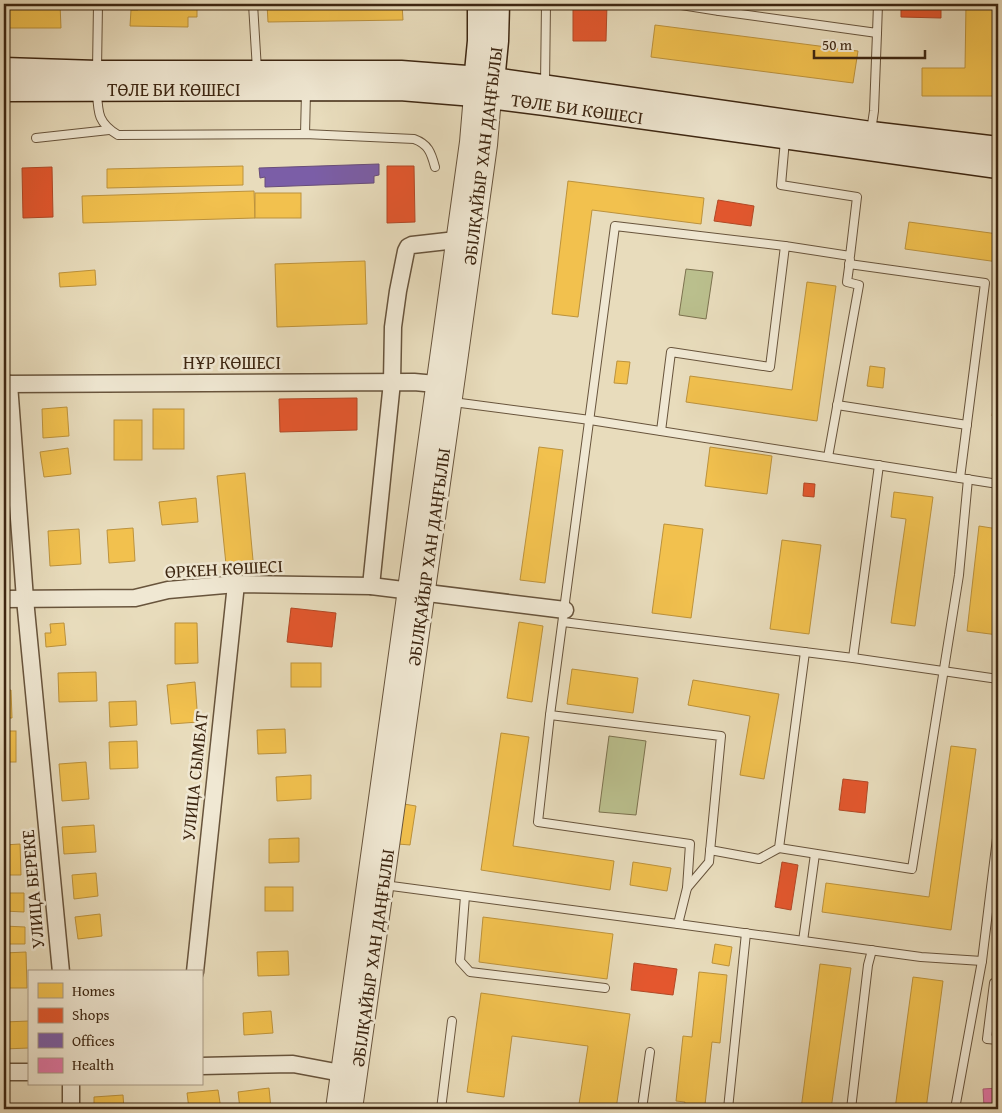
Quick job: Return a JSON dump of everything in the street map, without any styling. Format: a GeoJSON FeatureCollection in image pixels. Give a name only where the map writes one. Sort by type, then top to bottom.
{"type":"FeatureCollection","features":[{"type":"Feature","properties":{"kind":"main road","name":"ӘБІЛҚАЙЫР ХАН ДАҢҒЫЛЫ"},"geometry":{"type":"LineString","coordinates":[[479,4],[479,41],[483,88]]}},
{"type":"Feature","properties":{"kind":"main road","name":"ӘБІЛҚАЙЫР ХАН ДАҢҒЫЛЫ"},"geometry":{"type":"LineString","coordinates":[[483,88],[497,41],[498,4]]}},
{"type":"Feature","properties":{"kind":"main road","name":"ТӨЛЕ БИ КӨШЕСІ"},"geometry":{"type":"LineString","coordinates":[[4,69],[97,81],[306,90],[546,86],[871,133],[998,148]]}},
{"type":"Feature","properties":{"kind":"main road","name":"ТӨЛЕ БИ КӨШЕСІ"},"geometry":{"type":"LineString","coordinates":[[4,90],[97,81],[257,72],[401,72],[483,88],[785,138],[998,167]]}},
{"type":"Feature","properties":{"kind":"street","name":"ӘБІЛҚАЙЫР ХАН ДАҢҒЫЛЫ"},"geometry":{"type":"LineString","coordinates":[[352,1109],[376,883],[416,592],[436,384],[470,142],[483,88]]}},
{"type":"Feature","properties":{"kind":"street","name":"ӘБІЛҚАЙЫР ХАН ДАҢҒЫЛЫ"},"geometry":{"type":"LineString","coordinates":[[416,592],[451,402],[485,155],[483,88]]}},
{"type":"Feature","properties":{"kind":"street"},"geometry":{"type":"LineString","coordinates":[[371,586],[392,382],[393,327],[406,251],[412,245],[456,240]]}},
{"type":"Feature","properties":{"kind":"street","name":"НҰР КӨШЕСІ"},"geometry":{"type":"LineString","coordinates":[[7,384],[392,382],[436,384]]}},
{"type":"Feature","properties":{"kind":"street","name":"УЛИЦА БЕРЕКЕ"},"geometry":{"type":"LineString","coordinates":[[7,384],[25,599],[61,970]]}},
{"type":"Feature","properties":{"kind":"street"},"geometry":{"type":"LineString","coordinates":[[436,384],[451,402]]}},
{"type":"Feature","properties":{"kind":"street","name":"ӨРКЕН КӨШЕСІ"},"geometry":{"type":"LineString","coordinates":[[4,598],[135,598],[168,590],[236,584],[371,586],[447,594],[564,616]]}},
{"type":"Feature","properties":{"kind":"street","name":"УЛИЦА СЫМБАТ"},"geometry":{"type":"LineString","coordinates":[[195,970],[236,584]]}},
{"type":"Feature","properties":{"kind":"street","name":"ӘБІЛҚАЙЫР ХАН ДАҢҒЫЛЫ"},"geometry":{"type":"LineString","coordinates":[[336,1109],[376,883]]}},
{"type":"Feature","properties":{"kind":"street"},"geometry":{"type":"LineString","coordinates":[[202,1066],[292,1064],[341,1073]]}},
{"type":"Feature","properties":{"kind":"street"},"geometry":{"type":"LineString","coordinates":[[4,1072],[28,1072]]}},
{"type":"Feature","properties":{"kind":"street"},"geometry":{"type":"LineString","coordinates":[[70,1086],[71,1109]]}},
{"type":"Feature","properties":{"kind":"lane"},"geometry":{"type":"LineString","coordinates":[[98,4],[98,113],[109,130]]}},
{"type":"Feature","properties":{"kind":"lane"},"geometry":{"type":"LineString","coordinates":[[254,4],[257,72]]}},
{"type":"Feature","properties":{"kind":"lane"},"geometry":{"type":"LineString","coordinates":[[546,4],[546,86]]}},
{"type":"Feature","properties":{"kind":"lane"},"geometry":{"type":"LineString","coordinates":[[676,4],[719,7],[877,33]]}},
{"type":"Feature","properties":{"kind":"lane"},"geometry":{"type":"LineString","coordinates":[[871,133],[874,111],[878,4]]}},
{"type":"Feature","properties":{"kind":"lane"},"geometry":{"type":"LineString","coordinates":[[305,134],[306,90]]}},
{"type":"Feature","properties":{"kind":"lane"},"geometry":{"type":"LineString","coordinates":[[36,138],[109,130],[118,134],[128,135],[305,134],[414,139],[423,142],[430,150],[435,167]]}},
{"type":"Feature","properties":{"kind":"lane"},"geometry":{"type":"LineString","coordinates":[[785,138],[781,185],[857,197],[846,282],[859,284],[828,457]]}},
{"type":"Feature","properties":{"kind":"lane"},"geometry":{"type":"LineString","coordinates":[[678,924],[687,888],[690,844],[538,822],[550,715],[615,226],[785,246],[850,260],[985,283],[967,425],[959,575],[912,869],[779,848],[759,860],[710,850]]}},
{"type":"Feature","properties":{"kind":"lane"},"geometry":{"type":"LineString","coordinates":[[661,431],[671,352],[770,367],[785,246]]}},
{"type":"Feature","properties":{"kind":"lane"},"geometry":{"type":"LineString","coordinates":[[451,402],[590,420],[998,484]]}},
{"type":"Feature","properties":{"kind":"lane"},"geometry":{"type":"LineString","coordinates":[[837,405],[967,425]]}},
{"type":"Feature","properties":{"kind":"lane"},"geometry":{"type":"LineString","coordinates":[[853,658],[879,465]]}},
{"type":"Feature","properties":{"kind":"lane"},"geometry":{"type":"LineString","coordinates":[[564,616],[998,679]]}},
{"type":"Feature","properties":{"kind":"lane"},"geometry":{"type":"LineString","coordinates":[[779,848],[805,652]]}},
{"type":"Feature","properties":{"kind":"lane"},"geometry":{"type":"LineString","coordinates":[[550,715],[721,736],[709,862],[687,888]]}},
{"type":"Feature","properties":{"kind":"lane"},"geometry":{"type":"LineString","coordinates":[[955,1109],[982,961],[998,830]]}},
{"type":"Feature","properties":{"kind":"lane"},"geometry":{"type":"LineString","coordinates":[[803,941],[815,854]]}},
{"type":"Feature","properties":{"kind":"lane"},"geometry":{"type":"LineString","coordinates":[[376,883],[921,957],[982,961]]}},
{"type":"Feature","properties":{"kind":"lane"},"geometry":{"type":"LineString","coordinates":[[466,896],[460,961],[470,972],[604,988]]}},
{"type":"Feature","properties":{"kind":"lane"},"geometry":{"type":"LineString","coordinates":[[728,1109],[746,933]]}},
{"type":"Feature","properties":{"kind":"lane"},"geometry":{"type":"LineString","coordinates":[[851,1109],[868,965],[872,950]]}},
{"type":"Feature","properties":{"kind":"lane"},"geometry":{"type":"LineString","coordinates":[[998,983],[994,983],[987,1039],[998,1040]]}},
{"type":"Feature","properties":{"kind":"lane"},"geometry":{"type":"LineString","coordinates":[[442,1109],[452,1021]]}},
{"type":"Feature","properties":{"kind":"lane"},"geometry":{"type":"LineString","coordinates":[[642,1109],[650,1052]]}},
{"type":"Feature","properties":{"kind":"green space"},"geometry":{"type":"Polygon","coordinates":[[[686,269],[713,272],[706,319],[679,315],[686,269]]]}},
{"type":"Feature","properties":{"kind":"green space"},"geometry":{"type":"Polygon","coordinates":[[[609,736],[646,741],[636,815],[599,812],[609,736]]]}},
{"type":"Feature","properties":{"kind":"building: Homes"},"geometry":{"type":"Polygon","coordinates":[[[4,4],[60,4],[61,28],[4,28],[4,4]]]}},
{"type":"Feature","properties":{"kind":"building: Homes"},"geometry":{"type":"Polygon","coordinates":[[[138,4],[197,4],[197,17],[188,17],[188,27],[130,26],[131,10],[138,10],[138,4]]]}},
{"type":"Feature","properties":{"kind":"building: Homes"},"geometry":{"type":"Polygon","coordinates":[[[267,4],[402,4],[403,20],[268,22],[267,4]]]}},
{"type":"Feature","properties":{"kind":"building: Homes"},"geometry":{"type":"Polygon","coordinates":[[[966,4],[993,4],[993,96],[922,96],[922,68],[965,68],[966,4]]]}},
{"type":"Feature","properties":{"kind":"building: Homes"},"geometry":{"type":"Polygon","coordinates":[[[655,25],[858,51],[853,83],[651,57],[655,25]]]}},
{"type":"Feature","properties":{"kind":"building: Homes"},"geometry":{"type":"Polygon","coordinates":[[[243,166],[243,185],[107,188],[107,169],[243,166]]]}},
{"type":"Feature","properties":{"kind":"building: Homes"},"geometry":{"type":"Polygon","coordinates":[[[568,181],[704,198],[701,224],[592,210],[578,317],[552,314],[568,181]]]}},
{"type":"Feature","properties":{"kind":"building: Homes"},"geometry":{"type":"Polygon","coordinates":[[[254,191],[255,218],[83,223],[82,196],[254,191]]]}},
{"type":"Feature","properties":{"kind":"building: Homes"},"geometry":{"type":"Polygon","coordinates":[[[255,193],[301,193],[301,218],[255,218],[255,193]]]}},
{"type":"Feature","properties":{"kind":"building: Homes"},"geometry":{"type":"Polygon","coordinates":[[[909,222],[998,234],[998,262],[905,249],[909,222]]]}},
{"type":"Feature","properties":{"kind":"building: Homes"},"geometry":{"type":"Polygon","coordinates":[[[365,261],[367,324],[277,327],[275,264],[365,261]]]}},
{"type":"Feature","properties":{"kind":"building: Homes"},"geometry":{"type":"Polygon","coordinates":[[[95,270],[96,285],[60,287],[59,273],[95,270]]]}},
{"type":"Feature","properties":{"kind":"building: Homes"},"geometry":{"type":"Polygon","coordinates":[[[807,282],[836,286],[817,421],[686,402],[690,376],[792,390],[807,282]]]}},
{"type":"Feature","properties":{"kind":"building: Homes"},"geometry":{"type":"Polygon","coordinates":[[[617,361],[630,362],[627,384],[614,383],[617,361]]]}},
{"type":"Feature","properties":{"kind":"building: Homes"},"geometry":{"type":"Polygon","coordinates":[[[870,366],[885,368],[883,388],[867,386],[870,366]]]}},
{"type":"Feature","properties":{"kind":"building: Homes"},"geometry":{"type":"Polygon","coordinates":[[[998,370],[998,417],[992,416],[998,370]]]}},
{"type":"Feature","properties":{"kind":"building: Homes"},"geometry":{"type":"Polygon","coordinates":[[[67,407],[69,436],[43,438],[42,409],[67,407]]]}},
{"type":"Feature","properties":{"kind":"building: Homes"},"geometry":{"type":"Polygon","coordinates":[[[153,409],[184,409],[184,449],[153,449],[153,409]]]}},
{"type":"Feature","properties":{"kind":"building: Homes"},"geometry":{"type":"Polygon","coordinates":[[[114,420],[142,420],[142,460],[114,460],[114,420]]]}},
{"type":"Feature","properties":{"kind":"building: Homes"},"geometry":{"type":"Polygon","coordinates":[[[539,447],[563,450],[545,583],[520,580],[539,447]]]}},
{"type":"Feature","properties":{"kind":"building: Homes"},"geometry":{"type":"Polygon","coordinates":[[[710,447],[772,456],[767,494],[705,486],[710,447]]]}},
{"type":"Feature","properties":{"kind":"building: Homes"},"geometry":{"type":"Polygon","coordinates":[[[68,448],[71,474],[44,477],[40,452],[68,448]]]}},
{"type":"Feature","properties":{"kind":"building: Homes"},"geometry":{"type":"Polygon","coordinates":[[[245,473],[254,571],[227,574],[217,476],[245,473]]]}},
{"type":"Feature","properties":{"kind":"building: Homes"},"geometry":{"type":"Polygon","coordinates":[[[894,492],[933,497],[915,626],[891,623],[906,519],[891,517],[894,492]]]}},
{"type":"Feature","properties":{"kind":"building: Homes"},"geometry":{"type":"Polygon","coordinates":[[[196,498],[198,522],[162,525],[159,502],[196,498]]]}},
{"type":"Feature","properties":{"kind":"building: Homes"},"geometry":{"type":"Polygon","coordinates":[[[664,524],[703,529],[691,618],[652,613],[664,524]]]}},
{"type":"Feature","properties":{"kind":"building: Homes"},"geometry":{"type":"Polygon","coordinates":[[[979,526],[998,529],[998,635],[967,631],[979,526]]]}},
{"type":"Feature","properties":{"kind":"building: Homes"},"geometry":{"type":"Polygon","coordinates":[[[133,528],[135,561],[109,563],[107,530],[133,528]]]}},
{"type":"Feature","properties":{"kind":"building: Homes"},"geometry":{"type":"Polygon","coordinates":[[[79,529],[81,564],[50,566],[48,531],[79,529]]]}},
{"type":"Feature","properties":{"kind":"building: Homes"},"geometry":{"type":"Polygon","coordinates":[[[782,540],[821,545],[809,634],[770,629],[782,540]]]}},
{"type":"Feature","properties":{"kind":"building: Homes"},"geometry":{"type":"Polygon","coordinates":[[[519,622],[543,626],[532,702],[507,698],[519,622]]]}},
{"type":"Feature","properties":{"kind":"building: Homes"},"geometry":{"type":"Polygon","coordinates":[[[64,623],[66,645],[46,647],[45,633],[51,633],[50,624],[64,623]]]}},
{"type":"Feature","properties":{"kind":"building: Homes"},"geometry":{"type":"Polygon","coordinates":[[[175,623],[197,623],[198,663],[175,664],[175,623]]]}},
{"type":"Feature","properties":{"kind":"building: Homes"},"geometry":{"type":"Polygon","coordinates":[[[6,634],[7,662],[4,662],[4,635],[6,634]]]}},
{"type":"Feature","properties":{"kind":"building: Homes"},"geometry":{"type":"Polygon","coordinates":[[[291,663],[321,663],[321,687],[291,687],[291,663]]]}},
{"type":"Feature","properties":{"kind":"building: Homes"},"geometry":{"type":"Polygon","coordinates":[[[572,669],[638,678],[633,713],[567,704],[572,669]]]}},
{"type":"Feature","properties":{"kind":"building: Homes"},"geometry":{"type":"Polygon","coordinates":[[[96,672],[97,701],[59,702],[58,673],[96,672]]]}},
{"type":"Feature","properties":{"kind":"building: Homes"},"geometry":{"type":"Polygon","coordinates":[[[693,680],[779,694],[764,779],[740,775],[750,716],[688,705],[693,680]]]}},
{"type":"Feature","properties":{"kind":"building: Homes"},"geometry":{"type":"Polygon","coordinates":[[[195,682],[198,722],[171,724],[167,685],[195,682]]]}},
{"type":"Feature","properties":{"kind":"building: Homes"},"geometry":{"type":"Polygon","coordinates":[[[4,690],[11,690],[12,718],[4,718],[4,690]]]}},
{"type":"Feature","properties":{"kind":"building: Homes"},"geometry":{"type":"Polygon","coordinates":[[[136,701],[137,725],[110,727],[109,702],[136,701]]]}},
{"type":"Feature","properties":{"kind":"building: Homes"},"geometry":{"type":"Polygon","coordinates":[[[285,729],[286,753],[258,754],[257,730],[285,729]]]}},
{"type":"Feature","properties":{"kind":"building: Homes"},"geometry":{"type":"Polygon","coordinates":[[[4,731],[16,731],[16,762],[4,762],[4,731]]]}},
{"type":"Feature","properties":{"kind":"building: Homes"},"geometry":{"type":"Polygon","coordinates":[[[501,733],[529,737],[513,846],[614,861],[610,890],[481,870],[501,733]]]}},
{"type":"Feature","properties":{"kind":"building: Homes"},"geometry":{"type":"Polygon","coordinates":[[[137,741],[138,768],[110,769],[109,742],[137,741]]]}},
{"type":"Feature","properties":{"kind":"building: Homes"},"geometry":{"type":"Polygon","coordinates":[[[951,746],[976,749],[951,930],[822,912],[826,883],[929,897],[951,746]]]}},
{"type":"Feature","properties":{"kind":"building: Homes"},"geometry":{"type":"Polygon","coordinates":[[[86,762],[89,799],[62,801],[59,764],[86,762]]]}},
{"type":"Feature","properties":{"kind":"building: Homes"},"geometry":{"type":"Polygon","coordinates":[[[311,775],[311,799],[277,801],[276,777],[311,775]]]}},
{"type":"Feature","properties":{"kind":"building: Homes"},"geometry":{"type":"Polygon","coordinates":[[[404,804],[416,806],[410,845],[398,844],[404,804]]]}},
{"type":"Feature","properties":{"kind":"building: Homes"},"geometry":{"type":"Polygon","coordinates":[[[94,825],[96,852],[64,854],[62,827],[94,825]]]}},
{"type":"Feature","properties":{"kind":"building: Homes"},"geometry":{"type":"Polygon","coordinates":[[[299,838],[299,862],[269,863],[269,839],[299,838]]]}},
{"type":"Feature","properties":{"kind":"building: Homes"},"geometry":{"type":"Polygon","coordinates":[[[20,844],[21,875],[4,875],[4,845],[20,844]]]}},
{"type":"Feature","properties":{"kind":"building: Homes"},"geometry":{"type":"Polygon","coordinates":[[[633,862],[671,868],[667,891],[630,885],[633,862]]]}},
{"type":"Feature","properties":{"kind":"building: Homes"},"geometry":{"type":"Polygon","coordinates":[[[96,873],[98,896],[74,899],[72,875],[96,873]]]}},
{"type":"Feature","properties":{"kind":"building: Homes"},"geometry":{"type":"Polygon","coordinates":[[[265,887],[293,887],[293,911],[265,911],[265,887]]]}},
{"type":"Feature","properties":{"kind":"building: Homes"},"geometry":{"type":"Polygon","coordinates":[[[4,893],[24,893],[24,912],[4,911],[4,893]]]}},
{"type":"Feature","properties":{"kind":"building: Homes"},"geometry":{"type":"Polygon","coordinates":[[[100,914],[102,936],[78,939],[75,917],[100,914]]]}},
{"type":"Feature","properties":{"kind":"building: Homes"},"geometry":{"type":"Polygon","coordinates":[[[483,917],[613,934],[607,979],[479,962],[483,917]]]}},
{"type":"Feature","properties":{"kind":"building: Homes"},"geometry":{"type":"Polygon","coordinates":[[[4,926],[25,927],[25,944],[4,944],[4,926]]]}},
{"type":"Feature","properties":{"kind":"building: Homes"},"geometry":{"type":"Polygon","coordinates":[[[715,944],[732,947],[729,966],[712,963],[715,944]]]}},
{"type":"Feature","properties":{"kind":"building: Homes"},"geometry":{"type":"Polygon","coordinates":[[[288,951],[289,975],[258,976],[257,952],[288,951]]]}},
{"type":"Feature","properties":{"kind":"building: Homes"},"geometry":{"type":"Polygon","coordinates":[[[26,952],[27,988],[4,988],[4,953],[26,952]]]}},
{"type":"Feature","properties":{"kind":"building: Homes"},"geometry":{"type":"Polygon","coordinates":[[[820,964],[851,968],[831,1109],[801,1109],[820,964]]]}},
{"type":"Feature","properties":{"kind":"building: Homes"},"geometry":{"type":"Polygon","coordinates":[[[699,972],[727,975],[720,1043],[712,1042],[705,1105],[712,1106],[712,1109],[684,1109],[685,1102],[676,1101],[683,1036],[692,1037],[699,972]]]}},
{"type":"Feature","properties":{"kind":"building: Homes"},"geometry":{"type":"Polygon","coordinates":[[[913,977],[943,981],[926,1109],[895,1109],[913,977]]]}},
{"type":"Feature","properties":{"kind":"building: Homes"},"geometry":{"type":"Polygon","coordinates":[[[481,993],[630,1014],[616,1109],[579,1104],[588,1046],[512,1036],[504,1097],[467,1092],[481,993]]]}},
{"type":"Feature","properties":{"kind":"building: Homes"},"geometry":{"type":"Polygon","coordinates":[[[271,1011],[273,1033],[244,1035],[243,1013],[271,1011]]]}},
{"type":"Feature","properties":{"kind":"building: Homes"},"geometry":{"type":"Polygon","coordinates":[[[28,1021],[28,1048],[4,1049],[4,1022],[28,1021]]]}},
{"type":"Feature","properties":{"kind":"building: Homes"},"geometry":{"type":"Polygon","coordinates":[[[269,1088],[271,1109],[240,1109],[238,1092],[269,1088]]]}},
{"type":"Feature","properties":{"kind":"building: Homes"},"geometry":{"type":"Polygon","coordinates":[[[218,1090],[221,1109],[189,1109],[187,1093],[218,1090]]]}},
{"type":"Feature","properties":{"kind":"building: Homes"},"geometry":{"type":"Polygon","coordinates":[[[123,1095],[124,1109],[94,1109],[94,1097],[123,1095]]]}},
{"type":"Feature","properties":{"kind":"building: Homes"},"geometry":{"type":"Polygon","coordinates":[[[50,1104],[50,1109],[18,1109],[18,1105],[50,1104]]]}},
{"type":"Feature","properties":{"kind":"building: Shops"},"geometry":{"type":"Polygon","coordinates":[[[573,4],[607,4],[606,41],[573,41],[573,4]]]}},
{"type":"Feature","properties":{"kind":"building: Shops"},"geometry":{"type":"Polygon","coordinates":[[[901,4],[941,4],[941,18],[901,17],[901,4]]]}},
{"type":"Feature","properties":{"kind":"building: Shops"},"geometry":{"type":"Polygon","coordinates":[[[387,166],[414,166],[415,222],[387,223],[387,166]]]}},
{"type":"Feature","properties":{"kind":"building: Shops"},"geometry":{"type":"Polygon","coordinates":[[[52,167],[53,217],[23,218],[22,168],[52,167]]]}},
{"type":"Feature","properties":{"kind":"building: Shops"},"geometry":{"type":"Polygon","coordinates":[[[718,200],[754,206],[751,226],[714,221],[718,200]]]}},
{"type":"Feature","properties":{"kind":"building: Shops"},"geometry":{"type":"Polygon","coordinates":[[[357,398],[357,430],[280,432],[279,399],[357,398]]]}},
{"type":"Feature","properties":{"kind":"building: Shops"},"geometry":{"type":"Polygon","coordinates":[[[804,483],[815,484],[814,497],[803,496],[804,483]]]}},
{"type":"Feature","properties":{"kind":"building: Shops"},"geometry":{"type":"Polygon","coordinates":[[[291,608],[336,613],[332,647],[287,642],[291,608]]]}},
{"type":"Feature","properties":{"kind":"building: Shops"},"geometry":{"type":"Polygon","coordinates":[[[843,779],[868,782],[865,813],[839,810],[843,779]]]}},
{"type":"Feature","properties":{"kind":"building: Shops"},"geometry":{"type":"Polygon","coordinates":[[[782,862],[798,865],[791,910],[775,907],[782,862]]]}},
{"type":"Feature","properties":{"kind":"building: Shops"},"geometry":{"type":"Polygon","coordinates":[[[634,963],[677,969],[673,995],[631,990],[634,963]]]}},
{"type":"Feature","properties":{"kind":"building: Offices"},"geometry":{"type":"Polygon","coordinates":[[[379,164],[379,175],[374,176],[374,183],[265,187],[265,177],[260,178],[259,168],[379,164]]]}},
{"type":"Feature","properties":{"kind":"building: Health"},"geometry":{"type":"Polygon","coordinates":[[[998,1088],[998,1109],[984,1107],[983,1089],[998,1088]]]}}]}
